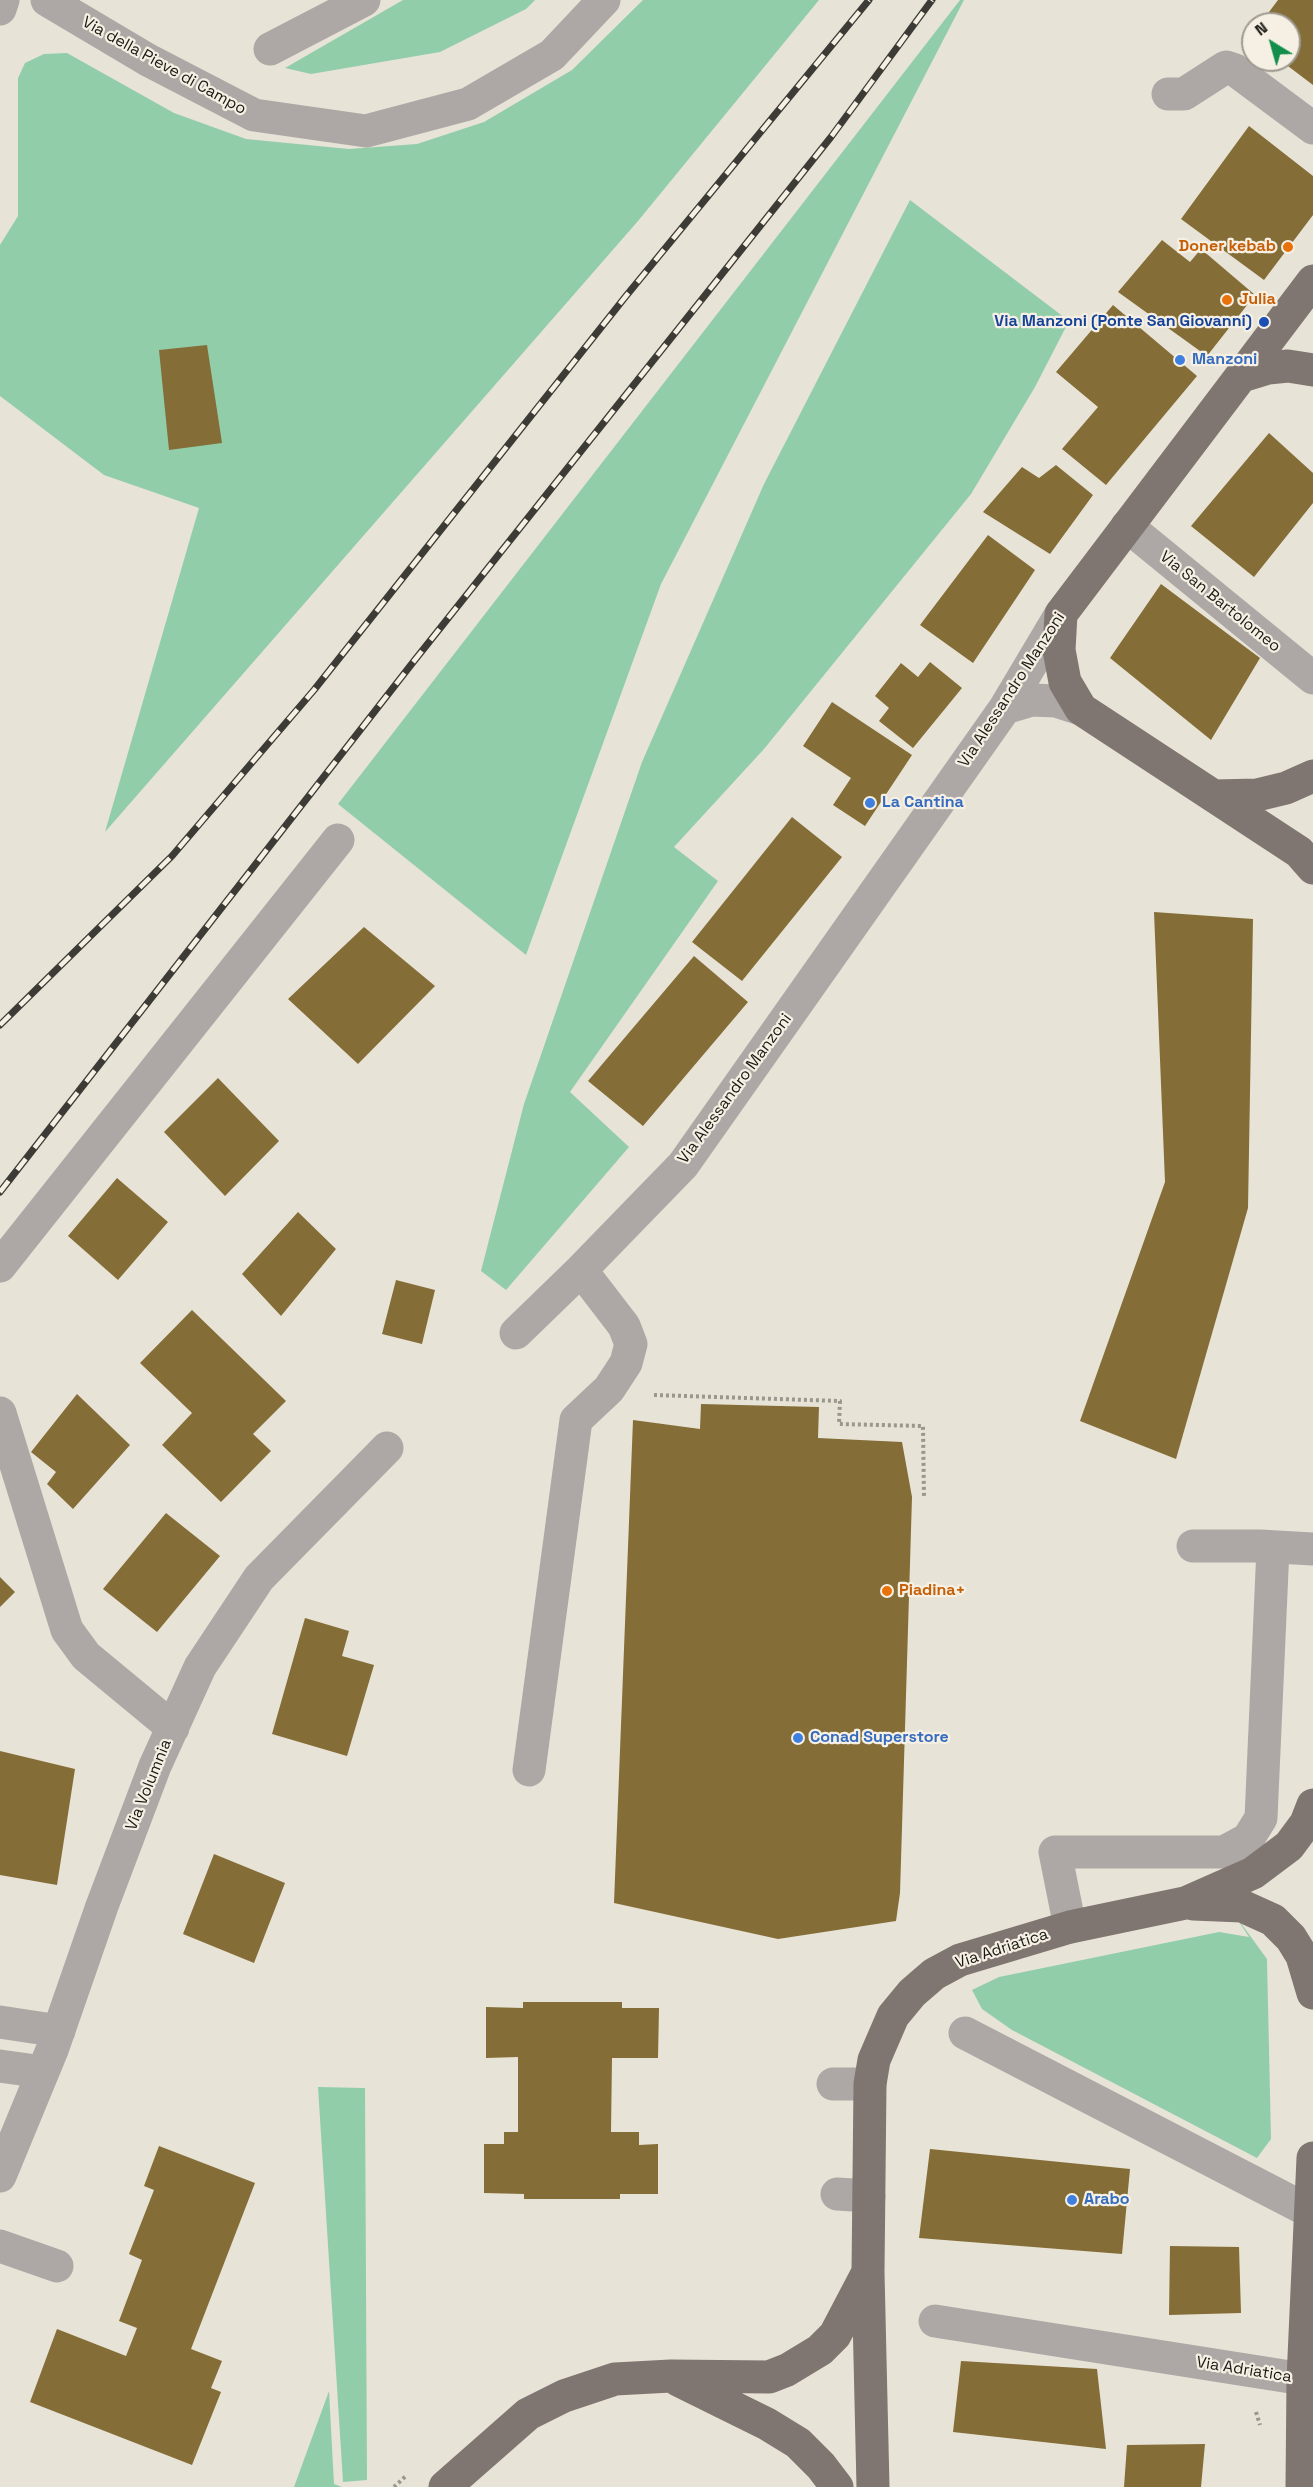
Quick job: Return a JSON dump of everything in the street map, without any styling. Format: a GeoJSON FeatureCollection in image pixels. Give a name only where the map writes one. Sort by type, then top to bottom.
{"type":"FeatureCollection","features":[{"type":"Feature","properties":{"kind":"main road","name":"Via Alessandro Manzoni"},"geometry":{"type":"LineString","coordinates":[[1061,614],[1313,282]]}},
{"type":"Feature","properties":{"kind":"main road"},"geometry":{"type":"LineString","coordinates":[[1242,376],[1268,368],[1288,366],[1313,370]]}},
{"type":"Feature","properties":{"kind":"main road"},"geometry":{"type":"LineString","coordinates":[[1061,614],[1059,650],[1065,682],[1081,709],[1299,852],[1313,868]]}},
{"type":"Feature","properties":{"kind":"main road"},"geometry":{"type":"LineString","coordinates":[[1214,796],[1257,795],[1286,788],[1313,776]]}},
{"type":"Feature","properties":{"kind":"main road","name":"Via Adriatica"},"geometry":{"type":"LineString","coordinates":[[873,2487],[868,2272],[853,2195],[874,2060],[893,2016],[912,1993],[934,1974],[960,1960],[1070,1928],[1185,1904],[1253,1873],[1289,1846],[1306,1823],[1313,1805]]}},
{"type":"Feature","properties":{"kind":"main road"},"geometry":{"type":"LineString","coordinates":[[1185,1904],[1242,1906],[1273,1920],[1291,1938],[1302,1956],[1313,1993]]}},
{"type":"Feature","properties":{"kind":"main road","name":"Via Adriatica"},"geometry":{"type":"LineString","coordinates":[[1310,2483],[1303,2379],[1313,2158]]}},
{"type":"Feature","properties":{"kind":"main road","name":"Via Adriatica"},"geometry":{"type":"LineString","coordinates":[[445,2487],[528,2414],[564,2396],[615,2379],[671,2376],[769,2377],[787,2370],[820,2350],[835,2335],[868,2272]]}},
{"type":"Feature","properties":{"kind":"main road"},"geometry":{"type":"LineString","coordinates":[[671,2376],[767,2424],[798,2443],[821,2466],[837,2487]]}},
{"type":"Feature","properties":{"kind":"street"},"geometry":{"type":"LineString","coordinates":[[0,9],[3,0]]}},
{"type":"Feature","properties":{"kind":"street","name":"Via della Pieve di Campo"},"geometry":{"type":"LineString","coordinates":[[47,0],[148,60],[254,116],[366,131],[468,104],[552,55],[604,0]]}},
{"type":"Feature","properties":{"kind":"street"},"geometry":{"type":"LineString","coordinates":[[270,49],[364,0]]}},
{"type":"Feature","properties":{"kind":"street"},"geometry":{"type":"LineString","coordinates":[[1168,94],[1184,94],[1226,67],[1235,70],[1313,128]]}},
{"type":"Feature","properties":{"kind":"street","name":"Via San Bartolomeo"},"geometry":{"type":"LineString","coordinates":[[1127,526],[1313,678]]}},
{"type":"Feature","properties":{"kind":"street","name":"Via Alessandro Manzoni"},"geometry":{"type":"LineString","coordinates":[[581,1270],[683,1164],[1005,708],[1061,614]]}},
{"type":"Feature","properties":{"kind":"street"},"geometry":{"type":"LineString","coordinates":[[1005,708],[1032,700],[1056,700],[1081,709]]}},
{"type":"Feature","properties":{"kind":"street"},"geometry":{"type":"LineString","coordinates":[[0,1266],[338,840]]}},
{"type":"Feature","properties":{"kind":"street"},"geometry":{"type":"LineString","coordinates":[[516,1333],[581,1270],[624,1326],[631,1344],[626,1364],[605,1393],[576,1420],[529,1770]]}},
{"type":"Feature","properties":{"kind":"street"},"geometry":{"type":"LineString","coordinates":[[0,1413],[67,1630],[86,1656],[173,1728]]}},
{"type":"Feature","properties":{"kind":"street","name":"Via Volumnia"},"geometry":{"type":"LineString","coordinates":[[0,2176],[43,2072],[155,1766],[200,1667],[259,1578],[387,1448]]}},
{"type":"Feature","properties":{"kind":"street"},"geometry":{"type":"LineString","coordinates":[[1193,1546],[1313,1549]]}},
{"type":"Feature","properties":{"kind":"street"},"geometry":{"type":"LineString","coordinates":[[1070,1928],[1055,1852],[1224,1852],[1248,1839],[1261,1818],[1273,1548]]}},
{"type":"Feature","properties":{"kind":"street"},"geometry":{"type":"LineString","coordinates":[[0,2022],[58,2031]]}},
{"type":"Feature","properties":{"kind":"street"},"geometry":{"type":"LineString","coordinates":[[965,2033],[1311,2212]]}},
{"type":"Feature","properties":{"kind":"street"},"geometry":{"type":"LineString","coordinates":[[0,2066],[43,2072]]}},
{"type":"Feature","properties":{"kind":"street"},"geometry":{"type":"LineString","coordinates":[[833,2084],[870,2084]]}},
{"type":"Feature","properties":{"kind":"street"},"geometry":{"type":"LineString","coordinates":[[0,2246],[57,2266]]}},
{"type":"Feature","properties":{"kind":"street","name":"Via Adriatica"},"geometry":{"type":"LineString","coordinates":[[935,2321],[1303,2379]]}},
{"type":"Feature","properties":{"kind":"path"},"geometry":{"type":"LineString","coordinates":[[605,1393],[840,1401],[839,1424],[923,1426],[924,1497]]}},
{"type":"Feature","properties":{"kind":"green space"},"geometry":{"type":"Polygon","coordinates":[[[403,0],[535,0],[526,9],[440,52],[311,74],[285,68],[403,0]]]}},
{"type":"Feature","properties":{"kind":"green space"},"geometry":{"type":"Polygon","coordinates":[[[643,0],[819,0],[638,221],[105,832],[199,508],[104,475],[0,396],[0,245],[18,216],[18,78],[25,63],[44,54],[67,53],[174,113],[246,139],[349,149],[417,144],[484,122],[572,70],[643,0]]]}},
{"type":"Feature","properties":{"kind":"green space"},"geometry":{"type":"Polygon","coordinates":[[[960,0],[964,0],[661,584],[526,955],[338,804],[960,0]]]}},
{"type":"Feature","properties":{"kind":"green space"},"geometry":{"type":"Polygon","coordinates":[[[910,200],[1069,321],[1035,387],[971,494],[764,749],[674,847],[718,881],[570,1092],[629,1147],[506,1290],[481,1271],[524,1104],[642,762],[764,484],[910,200]]]}},
{"type":"Feature","properties":{"kind":"green space"},"geometry":{"type":"Polygon","coordinates":[[[1232,1911],[1267,1959],[1271,2139],[1257,2158],[1012,2030],[982,2009],[972,1990],[999,1977],[1219,1932],[1249,1937],[1232,1911]]]}},
{"type":"Feature","properties":{"kind":"green space"},"geometry":{"type":"Polygon","coordinates":[[[318,2087],[365,2088],[367,2480],[343,2482],[318,2087]]]}},
{"type":"Feature","properties":{"kind":"green space"},"geometry":{"type":"Polygon","coordinates":[[[329,2391],[334,2484],[342,2487],[294,2487],[329,2391]]]}},
{"type":"Feature","properties":{"kind":"building"},"geometry":{"type":"Polygon","coordinates":[[[1278,0],[1313,0],[1313,85],[1296,72],[1301,72],[1301,12],[1269,12],[1278,0]]]}},
{"type":"Feature","properties":{"kind":"building"},"geometry":{"type":"Polygon","coordinates":[[[1249,126],[1313,176],[1313,215],[1264,280],[1181,219],[1249,126]]]}},
{"type":"Feature","properties":{"kind":"building"},"geometry":{"type":"Polygon","coordinates":[[[1162,240],[1190,262],[1201,249],[1255,295],[1207,356],[1118,292],[1162,240]]]}},
{"type":"Feature","properties":{"kind":"building"},"geometry":{"type":"Polygon","coordinates":[[[1113,305],[1197,376],[1106,485],[1062,449],[1098,407],[1056,372],[1113,305]]]}},
{"type":"Feature","properties":{"kind":"building"},"geometry":{"type":"Polygon","coordinates":[[[207,345],[222,443],[169,450],[159,350],[207,345]]]}},
{"type":"Feature","properties":{"kind":"building"},"geometry":{"type":"Polygon","coordinates":[[[1269,433],[1313,473],[1313,503],[1254,577],[1191,526],[1269,433]]]}},
{"type":"Feature","properties":{"kind":"building"},"geometry":{"type":"Polygon","coordinates":[[[1056,465],[1093,495],[1050,554],[983,512],[1022,467],[1039,478],[1056,465]]]}},
{"type":"Feature","properties":{"kind":"building"},"geometry":{"type":"Polygon","coordinates":[[[988,535],[1035,570],[973,663],[920,625],[988,535]]]}},
{"type":"Feature","properties":{"kind":"building"},"geometry":{"type":"Polygon","coordinates":[[[1161,584],[1260,658],[1211,740],[1110,658],[1161,584]]]}},
{"type":"Feature","properties":{"kind":"building"},"geometry":{"type":"Polygon","coordinates":[[[930,662],[962,688],[913,748],[879,721],[889,708],[875,696],[901,663],[918,677],[930,662]]]}},
{"type":"Feature","properties":{"kind":"building"},"geometry":{"type":"Polygon","coordinates":[[[832,702],[912,755],[865,826],[833,805],[851,778],[803,746],[832,702]]]}},
{"type":"Feature","properties":{"kind":"building"},"geometry":{"type":"Polygon","coordinates":[[[792,817],[842,857],[742,981],[692,942],[792,817]]]}},
{"type":"Feature","properties":{"kind":"building"},"geometry":{"type":"Polygon","coordinates":[[[1154,912],[1253,919],[1248,1208],[1176,1459],[1080,1421],[1165,1182],[1154,912]]]}},
{"type":"Feature","properties":{"kind":"building"},"geometry":{"type":"Polygon","coordinates":[[[364,927],[435,986],[358,1064],[288,999],[364,927]]]}},
{"type":"Feature","properties":{"kind":"building"},"geometry":{"type":"Polygon","coordinates":[[[694,956],[748,1002],[643,1126],[588,1081],[694,956]]]}},
{"type":"Feature","properties":{"kind":"building"},"geometry":{"type":"Polygon","coordinates":[[[218,1078],[279,1141],[225,1196],[164,1132],[218,1078]]]}},
{"type":"Feature","properties":{"kind":"building"},"geometry":{"type":"Polygon","coordinates":[[[117,1178],[168,1222],[118,1280],[68,1236],[117,1178]]]}},
{"type":"Feature","properties":{"kind":"building"},"geometry":{"type":"Polygon","coordinates":[[[298,1212],[336,1249],[281,1316],[242,1274],[298,1212]]]}},
{"type":"Feature","properties":{"kind":"building"},"geometry":{"type":"Polygon","coordinates":[[[396,1280],[435,1290],[422,1344],[382,1334],[396,1280]]]}},
{"type":"Feature","properties":{"kind":"building"},"geometry":{"type":"Polygon","coordinates":[[[192,1310],[286,1401],[253,1434],[271,1451],[221,1502],[162,1445],[192,1413],[140,1363],[192,1310]]]}},
{"type":"Feature","properties":{"kind":"building"},"geometry":{"type":"Polygon","coordinates":[[[77,1394],[130,1445],[73,1509],[47,1484],[56,1472],[31,1452],[77,1394]]]}},
{"type":"Feature","properties":{"kind":"building"},"geometry":{"type":"Polygon","coordinates":[[[701,1404],[819,1407],[818,1438],[902,1442],[912,1497],[900,1893],[896,1921],[778,1939],[614,1903],[633,1420],[700,1429],[701,1404]]]}},
{"type":"Feature","properties":{"kind":"building"},"geometry":{"type":"Polygon","coordinates":[[[166,1513],[220,1556],[157,1632],[103,1589],[166,1513]]]}},
{"type":"Feature","properties":{"kind":"building"},"geometry":{"type":"Polygon","coordinates":[[[0,1577],[15,1592],[0,1607],[0,1577]]]}},
{"type":"Feature","properties":{"kind":"building"},"geometry":{"type":"Polygon","coordinates":[[[305,1618],[349,1631],[342,1656],[374,1665],[347,1756],[272,1734],[305,1618]]]}},
{"type":"Feature","properties":{"kind":"building"},"geometry":{"type":"Polygon","coordinates":[[[0,1751],[75,1769],[57,1885],[0,1875],[0,1751]]]}},
{"type":"Feature","properties":{"kind":"building"},"geometry":{"type":"Polygon","coordinates":[[[214,1854],[285,1883],[254,1963],[183,1934],[214,1854]]]}},
{"type":"Feature","properties":{"kind":"building"},"geometry":{"type":"Polygon","coordinates":[[[523,2002],[622,2002],[622,2008],[659,2008],[658,2058],[612,2058],[611,2132],[639,2132],[639,2145],[658,2144],[658,2194],[620,2194],[620,2199],[524,2199],[524,2194],[484,2193],[484,2144],[504,2144],[504,2132],[518,2132],[518,2057],[486,2058],[486,2007],[523,2008],[523,2002]]]}},
{"type":"Feature","properties":{"kind":"building"},"geometry":{"type":"Polygon","coordinates":[[[159,2146],[255,2183],[191,2349],[222,2361],[211,2388],[221,2392],[192,2465],[30,2402],[57,2329],[126,2356],[137,2328],[119,2321],[142,2260],[129,2254],[154,2190],[144,2186],[159,2146]]]}},
{"type":"Feature","properties":{"kind":"building"},"geometry":{"type":"Polygon","coordinates":[[[930,2149],[1130,2169],[1122,2254],[919,2238],[930,2149]]]}},
{"type":"Feature","properties":{"kind":"building"},"geometry":{"type":"Polygon","coordinates":[[[1170,2246],[1239,2247],[1241,2313],[1169,2315],[1170,2246]]]}},
{"type":"Feature","properties":{"kind":"building"},"geometry":{"type":"Polygon","coordinates":[[[961,2361],[1097,2369],[1106,2449],[953,2432],[961,2361]]]}},
{"type":"Feature","properties":{"kind":"building"},"geometry":{"type":"Polygon","coordinates":[[[1205,2444],[1201,2487],[1124,2487],[1127,2445],[1205,2444]]]}},
{"type":"Feature","properties":{"kind":"railway"},"geometry":{"type":"LineString","coordinates":[[0,1025],[172,856],[314,690],[626,296],[869,0]]}},
{"type":"Feature","properties":{"kind":"railway"},"geometry":{"type":"LineString","coordinates":[[0,1192],[414,661],[831,137],[932,0]]}},
{"type":"Feature","properties":{"kind":"place","name":"Doner kebab"},"geometry":{"type":"Point","coordinates":[1288,247]}},
{"type":"Feature","properties":{"kind":"place","name":"Julia"},"geometry":{"type":"Point","coordinates":[1227,300]}},
{"type":"Feature","properties":{"kind":"place","name":"Via Manzoni (Ponte San Giovanni)"},"geometry":{"type":"Point","coordinates":[1264,322]}},
{"type":"Feature","properties":{"kind":"place","name":"Manzoni"},"geometry":{"type":"Point","coordinates":[1180,360]}},
{"type":"Feature","properties":{"kind":"place","name":"La Cantina"},"geometry":{"type":"Point","coordinates":[870,803]}},
{"type":"Feature","properties":{"kind":"place","name":"Piadina+"},"geometry":{"type":"Point","coordinates":[887,1591]}},
{"type":"Feature","properties":{"kind":"place","name":"Conad Superstore"},"geometry":{"type":"Point","coordinates":[798,1738]}},
{"type":"Feature","properties":{"kind":"place","name":"Arabo"},"geometry":{"type":"Point","coordinates":[1072,2200]}}]}
